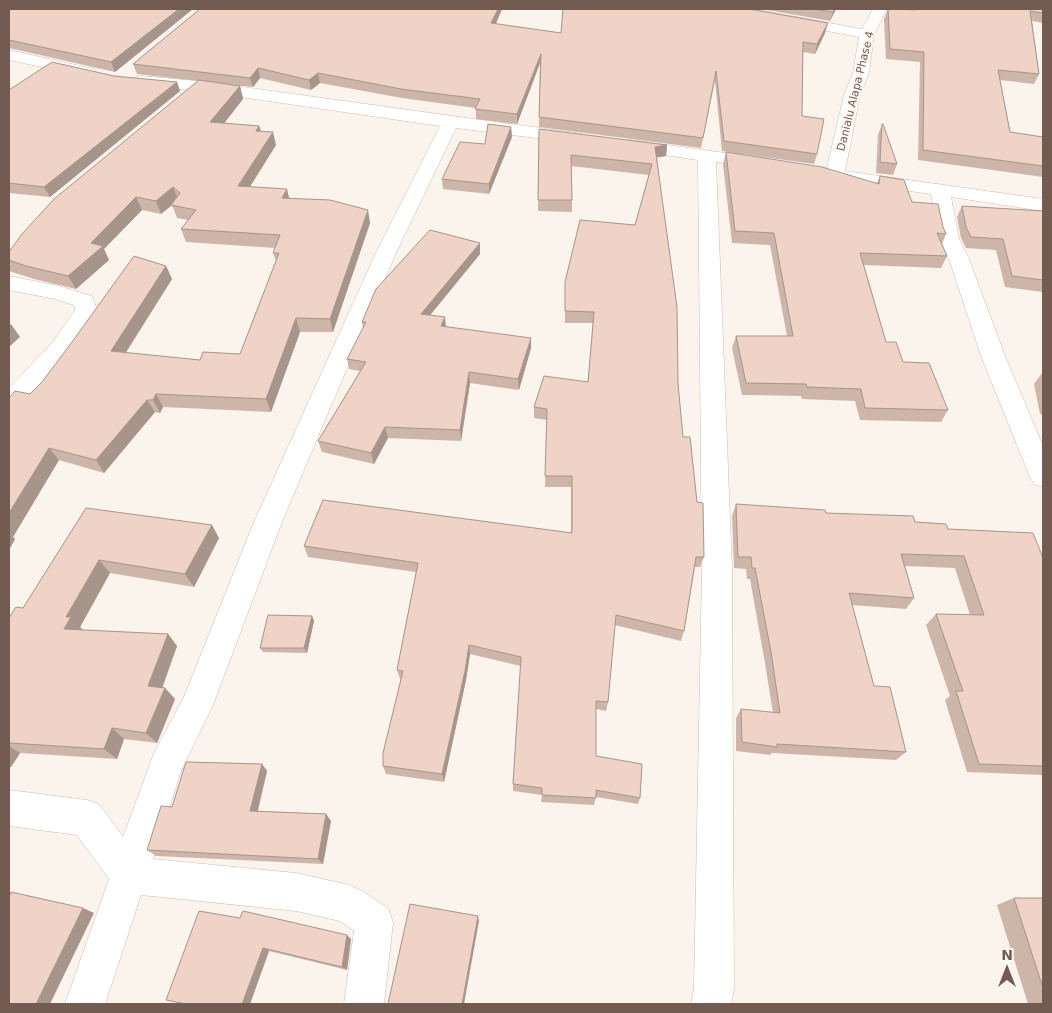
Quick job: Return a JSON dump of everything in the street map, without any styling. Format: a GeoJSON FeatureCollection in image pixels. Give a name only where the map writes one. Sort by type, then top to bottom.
{"type":"FeatureCollection","features":[{"type":"Feature","properties":{"kind":"street"},"geometry":{"type":"LineString","coordinates":[[731,9],[867,34]]}},
{"type":"Feature","properties":{"kind":"street","name":"Danialu Alapa Phase 4"},"geometry":{"type":"LineString","coordinates":[[835,175],[852,95],[860,72],[867,34],[880,9]]}},
{"type":"Feature","properties":{"kind":"street"},"geometry":{"type":"LineString","coordinates":[[9,55],[108,77]]}},
{"type":"Feature","properties":{"kind":"street"},"geometry":{"type":"LineString","coordinates":[[39,75],[54,64]]}},
{"type":"Feature","properties":{"kind":"street"},"geometry":{"type":"LineString","coordinates":[[127,80],[199,86],[450,122],[588,139]]}},
{"type":"Feature","properties":{"kind":"street"},"geometry":{"type":"LineString","coordinates":[[177,104],[199,86]]}},
{"type":"Feature","properties":{"kind":"street"},"geometry":{"type":"LineString","coordinates":[[85,1004],[166,765],[197,705],[268,522],[385,255],[450,122]]}},
{"type":"Feature","properties":{"kind":"street"},"geometry":{"type":"LineString","coordinates":[[618,143],[707,154],[776,166]]}},
{"type":"Feature","properties":{"kind":"street"},"geometry":{"type":"LineString","coordinates":[[707,154],[717,570],[714,989],[711,1004]]}},
{"type":"Feature","properties":{"kind":"street"},"geometry":{"type":"LineString","coordinates":[[805,170],[1043,205]]}},
{"type":"Feature","properties":{"kind":"street"},"geometry":{"type":"LineString","coordinates":[[940,191],[949,239],[959,259],[993,356],[1043,477]]}},
{"type":"Feature","properties":{"kind":"street"},"geometry":{"type":"LineString","coordinates":[[9,283],[84,301],[86,310],[80,322],[60,348],[9,402]]}},
{"type":"Feature","properties":{"kind":"street"},"geometry":{"type":"LineString","coordinates":[[9,808],[86,818],[128,875],[296,892],[349,904],[374,922],[364,1004]]}},
{"type":"Feature","properties":{"kind":"building"},"geometry":{"type":"Polygon","coordinates":[[[9,9],[179,9],[111,62],[9,40],[9,9]]]}},
{"type":"Feature","properties":{"kind":"building"},"geometry":{"type":"Polygon","coordinates":[[[200,9],[498,9],[491,23],[561,33],[563,9],[749,9],[828,23],[817,44],[803,42],[802,116],[824,119],[817,154],[724,141],[716,71],[703,138],[539,117],[541,54],[517,114],[475,109],[480,99],[401,89],[318,73],[309,80],[258,68],[250,78],[133,64],[200,9]]]}},
{"type":"Feature","properties":{"kind":"building"},"geometry":{"type":"Polygon","coordinates":[[[814,9],[835,9],[833,12],[814,9]]]}},
{"type":"Feature","properties":{"kind":"building"},"geometry":{"type":"Polygon","coordinates":[[[888,9],[1043,9],[1043,13],[1030,11],[1039,74],[998,70],[1010,132],[1043,137],[1043,166],[923,150],[924,52],[890,49],[888,9]]]}},
{"type":"Feature","properties":{"kind":"building"},"geometry":{"type":"Polygon","coordinates":[[[52,62],[114,76],[177,82],[44,187],[9,183],[9,90],[52,62]]]}},
{"type":"Feature","properties":{"kind":"building"},"geometry":{"type":"Polygon","coordinates":[[[199,80],[240,86],[210,122],[259,126],[256,131],[273,132],[238,186],[287,189],[282,198],[330,200],[368,210],[330,319],[296,318],[266,399],[156,394],[153,400],[147,400],[96,460],[49,448],[9,513],[9,398],[15,391],[30,394],[42,382],[134,256],[166,266],[111,351],[200,360],[203,352],[240,354],[279,253],[273,253],[280,235],[181,229],[196,210],[171,205],[180,193],[173,187],[156,201],[136,197],[91,243],[103,246],[68,276],[9,260],[9,252],[22,234],[54,199],[199,80]]]}},
{"type":"Feature","properties":{"kind":"building"},"geometry":{"type":"Polygon","coordinates":[[[488,124],[511,127],[489,184],[442,179],[460,142],[485,144],[488,124]]]}},
{"type":"Feature","properties":{"kind":"building"},"geometry":{"type":"Polygon","coordinates":[[[883,124],[897,164],[880,162],[883,124]]]}},
{"type":"Feature","properties":{"kind":"building"},"geometry":{"type":"Polygon","coordinates":[[[539,129],[667,145],[655,147],[677,307],[678,384],[683,437],[690,437],[697,502],[703,503],[704,557],[696,557],[684,631],[616,615],[608,702],[596,701],[596,756],[642,764],[640,798],[596,790],[596,798],[542,795],[542,788],[513,784],[521,657],[469,645],[442,774],[383,766],[383,753],[403,671],[397,670],[418,563],[304,546],[323,500],[572,533],[572,476],[545,476],[547,409],[534,407],[544,376],[588,382],[594,312],[565,311],[565,282],[580,220],[635,225],[652,164],[571,155],[572,200],[538,200],[539,129]]]}},
{"type":"Feature","properties":{"kind":"building"},"geometry":{"type":"Polygon","coordinates":[[[726,152],[822,167],[879,184],[880,176],[904,180],[912,202],[938,204],[946,234],[937,233],[947,256],[860,253],[886,342],[896,342],[903,362],[929,363],[948,410],[865,408],[861,389],[807,387],[806,384],[746,383],[736,336],[793,336],[774,233],[735,231],[726,152]]]}},
{"type":"Feature","properties":{"kind":"building"},"geometry":{"type":"Polygon","coordinates":[[[962,206],[1043,211],[1043,280],[1012,276],[1003,239],[971,237],[966,227],[962,206]]]}},
{"type":"Feature","properties":{"kind":"building"},"geometry":{"type":"Polygon","coordinates":[[[430,230],[480,243],[421,314],[445,317],[441,326],[531,338],[518,379],[469,372],[460,430],[385,427],[371,453],[318,441],[366,362],[347,359],[366,322],[362,322],[376,289],[430,230]]]}},
{"type":"Feature","properties":{"kind":"building"},"geometry":{"type":"Polygon","coordinates":[[[736,504],[825,510],[826,513],[913,516],[915,522],[946,524],[948,529],[1033,533],[1043,558],[1043,766],[979,764],[956,691],[963,691],[936,614],[984,615],[964,556],[901,554],[914,598],[849,593],[874,686],[890,687],[906,752],[777,744],[777,747],[742,742],[741,709],[780,713],[755,568],[752,568],[751,557],[738,557],[736,504]]]}},
{"type":"Feature","properties":{"kind":"building"},"geometry":{"type":"Polygon","coordinates":[[[86,508],[212,525],[185,574],[99,560],[66,617],[71,617],[64,629],[168,634],[148,686],[165,688],[146,733],[112,728],[104,749],[9,743],[9,618],[16,607],[23,608],[86,508]]]}},
{"type":"Feature","properties":{"kind":"building"},"geometry":{"type":"Polygon","coordinates":[[[268,615],[312,616],[304,648],[260,648],[268,615]]]}},
{"type":"Feature","properties":{"kind":"building"},"geometry":{"type":"Polygon","coordinates":[[[186,762],[262,764],[250,811],[326,814],[318,859],[147,850],[161,806],[172,807],[186,762]]]}},
{"type":"Feature","properties":{"kind":"building"},"geometry":{"type":"Polygon","coordinates":[[[11,892],[83,908],[36,1004],[9,1004],[9,895],[11,892]]]}},
{"type":"Feature","properties":{"kind":"building"},"geometry":{"type":"Polygon","coordinates":[[[1014,898],[1043,898],[1043,988],[1014,898]]]}},
{"type":"Feature","properties":{"kind":"building"},"geometry":{"type":"Polygon","coordinates":[[[410,904],[478,916],[462,1004],[388,1004],[410,904]]]}},
{"type":"Feature","properties":{"kind":"building"},"geometry":{"type":"Polygon","coordinates":[[[199,911],[240,918],[243,911],[347,935],[342,967],[263,948],[242,1004],[186,1004],[166,1000],[199,911]]]}}]}
